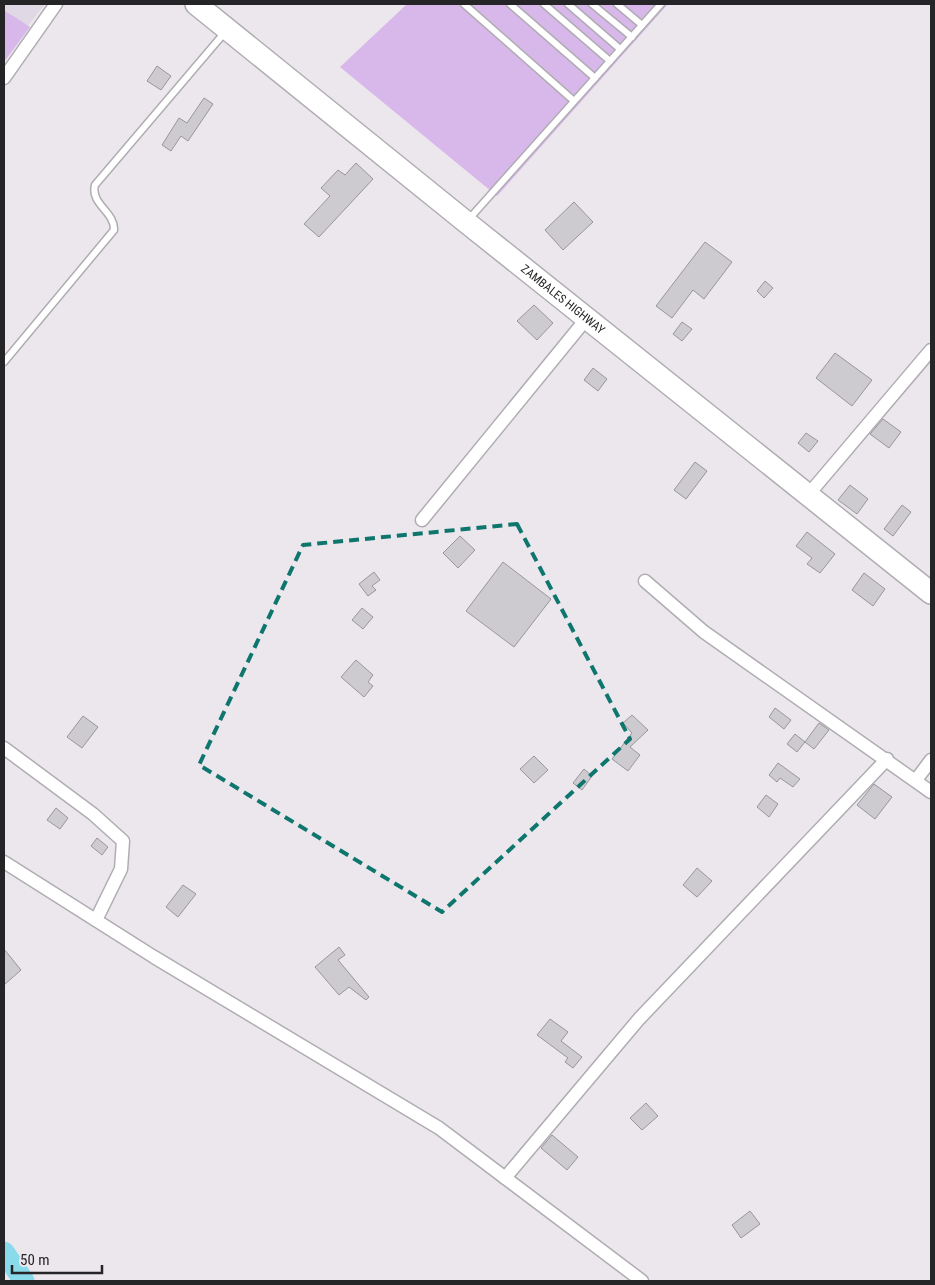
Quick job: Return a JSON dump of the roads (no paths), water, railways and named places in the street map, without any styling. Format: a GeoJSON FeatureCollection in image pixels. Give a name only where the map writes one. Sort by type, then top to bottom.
{"type":"FeatureCollection","features":[{"type":"Feature","properties":{"kind":"main road","name":"ZAMBALES HIGHWAY"},"geometry":{"type":"LineString","coordinates":[[196,4],[931,593]]}},
{"type":"Feature","properties":{"kind":"street"},"geometry":{"type":"LineString","coordinates":[[4,78],[56,4]]}},
{"type":"Feature","properties":{"kind":"street"},"geometry":{"type":"LineString","coordinates":[[422,520],[587,318]]}},
{"type":"Feature","properties":{"kind":"street"},"geometry":{"type":"LineString","coordinates":[[808,495],[931,350]]}},
{"type":"Feature","properties":{"kind":"street"},"geometry":{"type":"LineString","coordinates":[[645,581],[704,632],[887,759],[931,792]]}},
{"type":"Feature","properties":{"kind":"street"},"geometry":{"type":"LineString","coordinates":[[4,748],[93,814],[123,841],[121,869],[96,920]]}},
{"type":"Feature","properties":{"kind":"street"},"geometry":{"type":"LineString","coordinates":[[505,1178],[639,1019],[887,759]]}},
{"type":"Feature","properties":{"kind":"street"},"geometry":{"type":"LineString","coordinates":[[916,780],[931,760]]}},
{"type":"Feature","properties":{"kind":"street"},"geometry":{"type":"LineString","coordinates":[[4,862],[439,1128],[642,1281]]}},
{"type":"Feature","properties":{"kind":"lane"},"geometry":{"type":"LineString","coordinates":[[464,4],[574,101]]}},
{"type":"Feature","properties":{"kind":"lane"},"geometry":{"type":"LineString","coordinates":[[510,4],[594,78]]}},
{"type":"Feature","properties":{"kind":"lane"},"geometry":{"type":"LineString","coordinates":[[544,4],[610,61]]}},
{"type":"Feature","properties":{"kind":"lane"},"geometry":{"type":"LineString","coordinates":[[568,4],[620,50]]}},
{"type":"Feature","properties":{"kind":"lane"},"geometry":{"type":"LineString","coordinates":[[592,4],[632,36]]}},
{"type":"Feature","properties":{"kind":"lane"},"geometry":{"type":"LineString","coordinates":[[617,4],[642,25]]}},
{"type":"Feature","properties":{"kind":"lane"},"geometry":{"type":"LineString","coordinates":[[466,222],[661,4]]}},
{"type":"Feature","properties":{"kind":"lane"},"geometry":{"type":"LineString","coordinates":[[4,362],[114,230],[114,224],[95,197],[95,185],[227,29]]}},
{"type":"Feature","properties":{"kind":"waterway"},"geometry":{"type":"LineString","coordinates":[[4,1252],[24,1281]]}}]}
